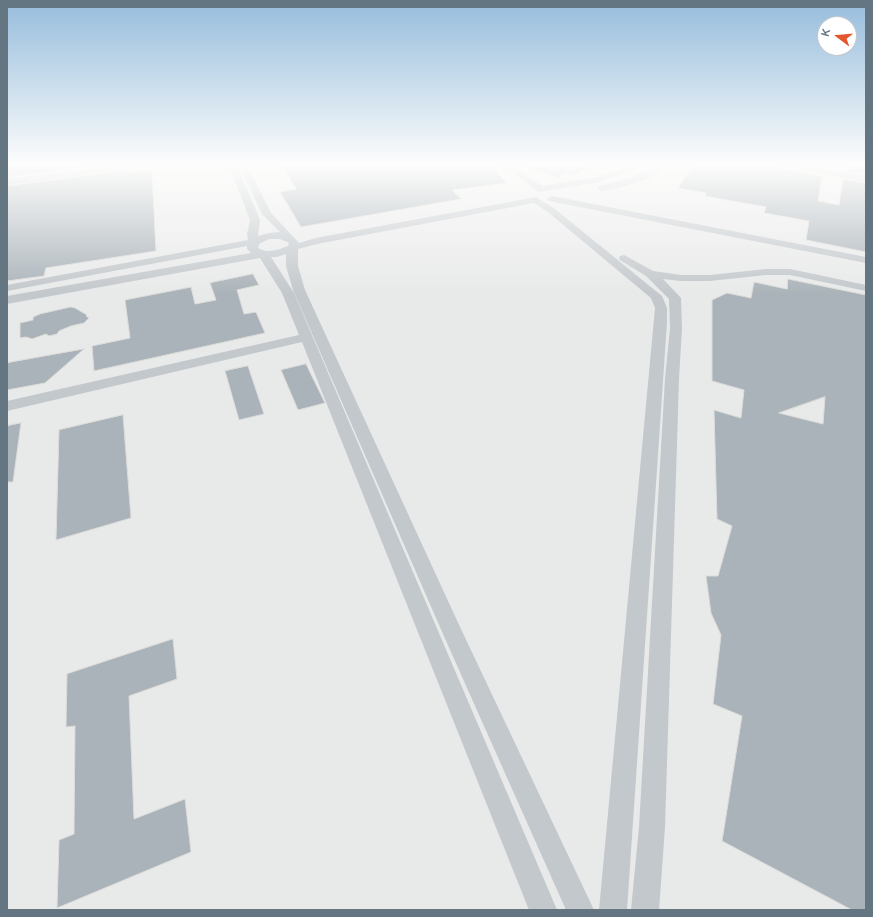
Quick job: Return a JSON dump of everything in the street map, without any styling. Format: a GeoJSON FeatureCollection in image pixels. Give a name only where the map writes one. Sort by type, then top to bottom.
{"type":"FeatureCollection","features":[{"type":"Feature","properties":{"kind":"street"},"geometry":{"type":"LineString","coordinates":[[250,209],[255,220],[252,234],[265,259],[278,275],[285,287],[543,910]]}},
{"type":"Feature","properties":{"kind":"street"},"geometry":{"type":"LineString","coordinates":[[264,209],[267,214],[293,240],[290,266],[299,290],[453,634],[580,910]]}},
{"type":"Feature","properties":{"kind":"street"},"geometry":{"type":"LineString","coordinates":[[313,232],[445,209]]}},
{"type":"Feature","properties":{"kind":"street"},"geometry":{"type":"LineString","coordinates":[[7,300],[259,248],[268,236],[293,240],[316,241],[463,209]]}},
{"type":"Feature","properties":{"kind":"street"},"geometry":{"type":"LineString","coordinates":[[550,209],[650,282],[674,291],[710,278]]}},
{"type":"Feature","properties":{"kind":"street"},"geometry":{"type":"LineString","coordinates":[[606,209],[866,260]]}},
{"type":"Feature","properties":{"kind":"street"},"geometry":{"type":"LineString","coordinates":[[625,209],[629,214]]}},
{"type":"Feature","properties":{"kind":"street"},"geometry":{"type":"LineString","coordinates":[[7,288],[259,248],[277,254],[293,240]]}},
{"type":"Feature","properties":{"kind":"street"},"geometry":{"type":"LineString","coordinates":[[650,282],[681,278],[710,278],[766,272],[790,272],[866,288]]}},
{"type":"Feature","properties":{"kind":"street"},"geometry":{"type":"LineString","coordinates":[[614,910],[661,322],[661,308],[650,282]]}},
{"type":"Feature","properties":{"kind":"street"},"geometry":{"type":"LineString","coordinates":[[645,910],[652,827],[672,379],[676,328],[674,291]]}},
{"type":"Feature","properties":{"kind":"street"},"geometry":{"type":"LineString","coordinates":[[7,406],[306,336]]}},
{"type":"Feature","properties":{"kind":"shaded area"},"geometry":{"type":"Polygon","coordinates":[[[7,209],[866,209],[866,910],[7,910],[7,209]]]}},
{"type":"Feature","properties":{"kind":"building"},"geometry":{"type":"Polygon","coordinates":[[[7,209],[154,209],[156,251],[46,268],[44,276],[7,281],[7,209]]]}},
{"type":"Feature","properties":{"kind":"building"},"geometry":{"type":"Polygon","coordinates":[[[290,209],[405,209],[301,227],[290,209]]]}},
{"type":"Feature","properties":{"kind":"building"},"geometry":{"type":"Polygon","coordinates":[[[765,209],[866,209],[866,252],[806,240],[809,221],[764,213],[765,209]]]}},
{"type":"Feature","properties":{"kind":"building"},"geometry":{"type":"Polygon","coordinates":[[[253,274],[259,285],[237,290],[244,314],[256,312],[265,333],[94,371],[92,346],[130,338],[125,300],[191,287],[195,304],[216,300],[210,283],[253,274]]]}},
{"type":"Feature","properties":{"kind":"building"},"geometry":{"type":"Polygon","coordinates":[[[788,279],[866,295],[866,910],[852,910],[722,841],[742,716],[713,704],[721,635],[711,613],[706,576],[718,576],[732,526],[717,519],[714,410],[741,418],[744,390],[712,381],[712,300],[727,293],[751,298],[754,282],[787,289],[788,279]],[[825,397],[779,413],[823,424],[825,397]]]}},
{"type":"Feature","properties":{"kind":"building"},"geometry":{"type":"Polygon","coordinates":[[[71,307],[87,315],[86,316],[89,318],[84,323],[71,326],[59,331],[57,334],[49,336],[46,334],[32,339],[26,337],[20,338],[20,323],[33,320],[33,317],[40,314],[71,307]]]}},
{"type":"Feature","properties":{"kind":"building"},"geometry":{"type":"Polygon","coordinates":[[[84,349],[45,383],[7,390],[7,363],[84,349]]]}},
{"type":"Feature","properties":{"kind":"building"},"geometry":{"type":"Polygon","coordinates":[[[306,364],[325,403],[298,410],[281,370],[306,364]]]}},
{"type":"Feature","properties":{"kind":"building"},"geometry":{"type":"Polygon","coordinates":[[[248,366],[264,414],[239,420],[225,371],[248,366]]]}},
{"type":"Feature","properties":{"kind":"building"},"geometry":{"type":"Polygon","coordinates":[[[123,415],[131,518],[56,540],[59,430],[123,415]]]}},
{"type":"Feature","properties":{"kind":"building"},"geometry":{"type":"Polygon","coordinates":[[[21,423],[13,482],[7,482],[7,426],[21,423]]]}},
{"type":"Feature","properties":{"kind":"building"},"geometry":{"type":"Polygon","coordinates":[[[173,639],[177,679],[129,696],[134,819],[185,799],[191,852],[57,908],[59,840],[74,834],[75,726],[66,727],[67,674],[173,639]]]}}]}
